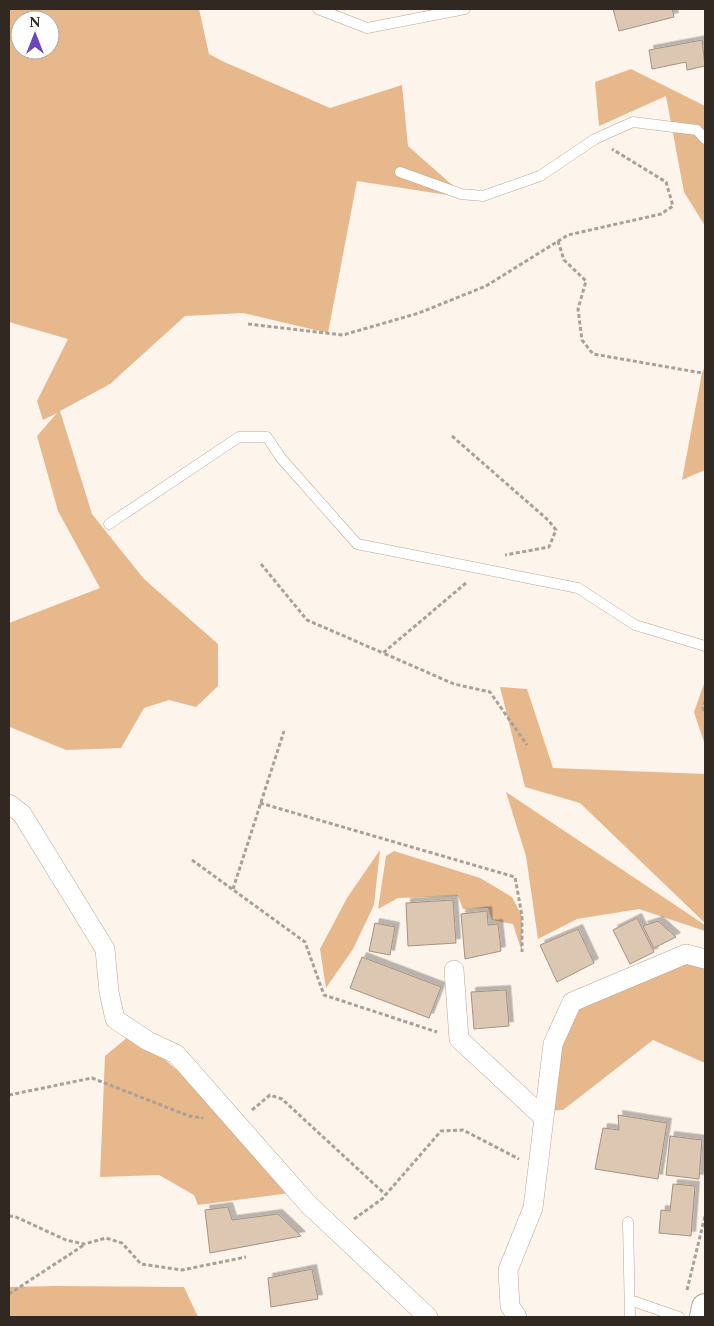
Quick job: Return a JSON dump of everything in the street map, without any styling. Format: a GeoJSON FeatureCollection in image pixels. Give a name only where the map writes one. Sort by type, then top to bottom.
{"type":"FeatureCollection","features":[{"type":"Feature","properties":{"kind":"street"},"geometry":{"type":"LineString","coordinates":[[9,804],[22,814],[105,949],[108,992],[115,1019],[148,1041],[176,1054],[308,1204],[428,1317]]}},
{"type":"Feature","properties":{"kind":"street"},"geometry":{"type":"LineString","coordinates":[[517,1317],[510,1306],[508,1270],[531,1214],[552,1044],[572,1002],[686,954],[705,959]]}},
{"type":"Feature","properties":{"kind":"street"},"geometry":{"type":"LineString","coordinates":[[454,970],[459,1039],[543,1117]]}},
{"type":"Feature","properties":{"kind":"lane"},"geometry":{"type":"LineString","coordinates":[[318,9],[368,28],[465,9]]}},
{"type":"Feature","properties":{"kind":"lane"},"geometry":{"type":"LineString","coordinates":[[400,172],[462,194],[483,196],[540,176],[594,139],[633,122],[697,130],[705,139]]}},
{"type":"Feature","properties":{"kind":"lane"},"geometry":{"type":"LineString","coordinates":[[109,524],[239,437],[267,437],[281,458],[357,544],[578,588],[636,624],[705,646]]}},
{"type":"Feature","properties":{"kind":"lane"},"geometry":{"type":"LineString","coordinates":[[628,1222],[630,1317]]}},
{"type":"Feature","properties":{"kind":"lane"},"geometry":{"type":"LineString","coordinates":[[630,1300],[679,1317]]}},
{"type":"Feature","properties":{"kind":"path"},"geometry":{"type":"LineString","coordinates":[[248,324],[343,335],[419,313],[486,286],[568,234],[661,214],[673,206],[666,182],[594,139]]}},
{"type":"Feature","properties":{"kind":"path"},"geometry":{"type":"LineString","coordinates":[[558,241],[564,260],[586,281],[578,309],[582,340],[593,354],[702,373]]}},
{"type":"Feature","properties":{"kind":"path"},"geometry":{"type":"LineString","coordinates":[[452,436],[548,520],[556,530],[549,547],[502,555]]}},
{"type":"Feature","properties":{"kind":"path"},"geometry":{"type":"LineString","coordinates":[[261,564],[307,620],[454,684],[490,692],[526,745]]}},
{"type":"Feature","properties":{"kind":"path"},"geometry":{"type":"LineString","coordinates":[[383,653],[484,568]]}},
{"type":"Feature","properties":{"kind":"path"},"geometry":{"type":"LineString","coordinates":[[705,701],[703,708],[705,713]]}},
{"type":"Feature","properties":{"kind":"path"},"geometry":{"type":"LineString","coordinates":[[233,889],[284,731]]}},
{"type":"Feature","properties":{"kind":"path"},"geometry":{"type":"LineString","coordinates":[[260,803],[515,877],[522,916],[522,952]]}},
{"type":"Feature","properties":{"kind":"path"},"geometry":{"type":"LineString","coordinates":[[192,860],[305,942],[324,995],[459,1039]]}},
{"type":"Feature","properties":{"kind":"path"},"geometry":{"type":"LineString","coordinates":[[9,1095],[92,1078],[189,1116],[236,1122],[270,1095],[282,1099],[386,1195]]}},
{"type":"Feature","properties":{"kind":"path"},"geometry":{"type":"LineString","coordinates":[[337,1231],[386,1195],[441,1131],[463,1130],[537,1168]]}},
{"type":"Feature","properties":{"kind":"path"},"geometry":{"type":"LineString","coordinates":[[9,1216],[16,1217],[66,1240],[84,1244]]}},
{"type":"Feature","properties":{"kind":"path"},"geometry":{"type":"LineString","coordinates":[[698,1308],[705,1216]]}},
{"type":"Feature","properties":{"kind":"path"},"geometry":{"type":"LineString","coordinates":[[9,1294],[84,1244],[106,1238],[122,1243],[141,1264],[182,1270],[246,1257]]}},
{"type":"Feature","properties":{"kind":"shaded area"},"geometry":{"type":"Polygon","coordinates":[[[9,9],[199,9],[209,54],[330,108],[402,85],[408,146],[467,198],[357,181],[328,333],[243,313],[185,316],[110,384],[60,411],[92,514],[144,579],[218,644],[218,686],[196,707],[169,700],[144,708],[121,748],[66,750],[10,727],[9,722],[9,623],[100,588],[58,511],[37,436],[57,413],[43,420],[37,401],[68,339],[9,322],[9,9]]]}},
{"type":"Feature","properties":{"kind":"shaded area"},"geometry":{"type":"Polygon","coordinates":[[[631,69],[705,106],[705,226],[684,192],[666,96],[599,126],[595,82],[631,69]]]}},
{"type":"Feature","properties":{"kind":"shaded area"},"geometry":{"type":"Polygon","coordinates":[[[705,366],[705,470],[682,480],[702,373],[705,366]]]}},
{"type":"Feature","properties":{"kind":"shaded area"},"geometry":{"type":"Polygon","coordinates":[[[705,681],[705,745],[694,712],[705,681]]]}},
{"type":"Feature","properties":{"kind":"shaded area"},"geometry":{"type":"Polygon","coordinates":[[[500,687],[527,689],[553,768],[705,774],[705,923],[580,803],[525,787],[500,687]]]}},
{"type":"Feature","properties":{"kind":"shaded area"},"geometry":{"type":"Polygon","coordinates":[[[506,792],[705,925],[705,931],[639,909],[577,919],[538,939],[526,856],[506,792]]]}},
{"type":"Feature","properties":{"kind":"shaded area"},"geometry":{"type":"Polygon","coordinates":[[[380,850],[374,905],[353,949],[326,988],[320,949],[347,898],[380,850]]]}},
{"type":"Feature","properties":{"kind":"shaded area"},"geometry":{"type":"Polygon","coordinates":[[[394,851],[480,878],[512,897],[522,916],[522,952],[513,924],[492,920],[488,908],[463,909],[458,896],[398,898],[378,909],[386,856],[394,851]]]}},
{"type":"Feature","properties":{"kind":"shaded area"},"geometry":{"type":"Polygon","coordinates":[[[686,954],[705,960],[705,1063],[653,1040],[563,1110],[544,1111],[572,1002],[686,954]]]}},
{"type":"Feature","properties":{"kind":"shaded area"},"geometry":{"type":"Polygon","coordinates":[[[134,1032],[241,1127],[297,1192],[198,1205],[194,1195],[159,1175],[100,1177],[105,1056],[134,1032]]]}},
{"type":"Feature","properties":{"kind":"shaded area"},"geometry":{"type":"Polygon","coordinates":[[[9,1287],[184,1287],[198,1317],[9,1317],[9,1287]]]}},
{"type":"Feature","properties":{"kind":"building"},"geometry":{"type":"Polygon","coordinates":[[[613,9],[672,9],[674,17],[619,31],[613,9]]]}},
{"type":"Feature","properties":{"kind":"building"},"geometry":{"type":"Polygon","coordinates":[[[702,40],[705,66],[687,70],[686,62],[652,69],[649,50],[702,40]]]}},
{"type":"Feature","properties":{"kind":"building"},"geometry":{"type":"Polygon","coordinates":[[[453,900],[456,943],[408,946],[406,903],[453,900]]]}},
{"type":"Feature","properties":{"kind":"building"},"geometry":{"type":"Polygon","coordinates":[[[487,911],[488,925],[498,924],[501,951],[465,959],[461,914],[487,911]]]}},
{"type":"Feature","properties":{"kind":"building"},"geometry":{"type":"Polygon","coordinates":[[[637,918],[654,952],[630,964],[613,930],[637,918]]]}},
{"type":"Feature","properties":{"kind":"building"},"geometry":{"type":"Polygon","coordinates":[[[658,921],[676,937],[654,948],[643,926],[658,921]]]}},
{"type":"Feature","properties":{"kind":"building"},"geometry":{"type":"Polygon","coordinates":[[[375,923],[395,927],[390,955],[369,951],[375,923]]]}},
{"type":"Feature","properties":{"kind":"building"},"geometry":{"type":"Polygon","coordinates":[[[578,929],[594,963],[557,982],[540,945],[578,929]]]}},
{"type":"Feature","properties":{"kind":"building"},"geometry":{"type":"Polygon","coordinates":[[[362,957],[441,987],[429,1018],[350,988],[362,957]]]}},
{"type":"Feature","properties":{"kind":"building"},"geometry":{"type":"Polygon","coordinates":[[[506,990],[509,1026],[474,1029],[471,992],[506,990]]]}},
{"type":"Feature","properties":{"kind":"building"},"geometry":{"type":"Polygon","coordinates":[[[618,1115],[667,1123],[658,1179],[595,1169],[603,1128],[619,1130],[618,1115]]]}},
{"type":"Feature","properties":{"kind":"building"},"geometry":{"type":"Polygon","coordinates":[[[670,1136],[702,1140],[699,1179],[666,1175],[670,1136]]]}},
{"type":"Feature","properties":{"kind":"building"},"geometry":{"type":"Polygon","coordinates":[[[673,1184],[695,1186],[691,1236],[659,1233],[661,1210],[670,1211],[673,1184]]]}},
{"type":"Feature","properties":{"kind":"building"},"geometry":{"type":"Polygon","coordinates":[[[228,1207],[232,1220],[278,1214],[301,1236],[210,1253],[205,1210],[228,1207]]]}},
{"type":"Feature","properties":{"kind":"building"},"geometry":{"type":"Polygon","coordinates":[[[312,1269],[318,1299],[271,1307],[268,1278],[312,1269]]]}}]}
